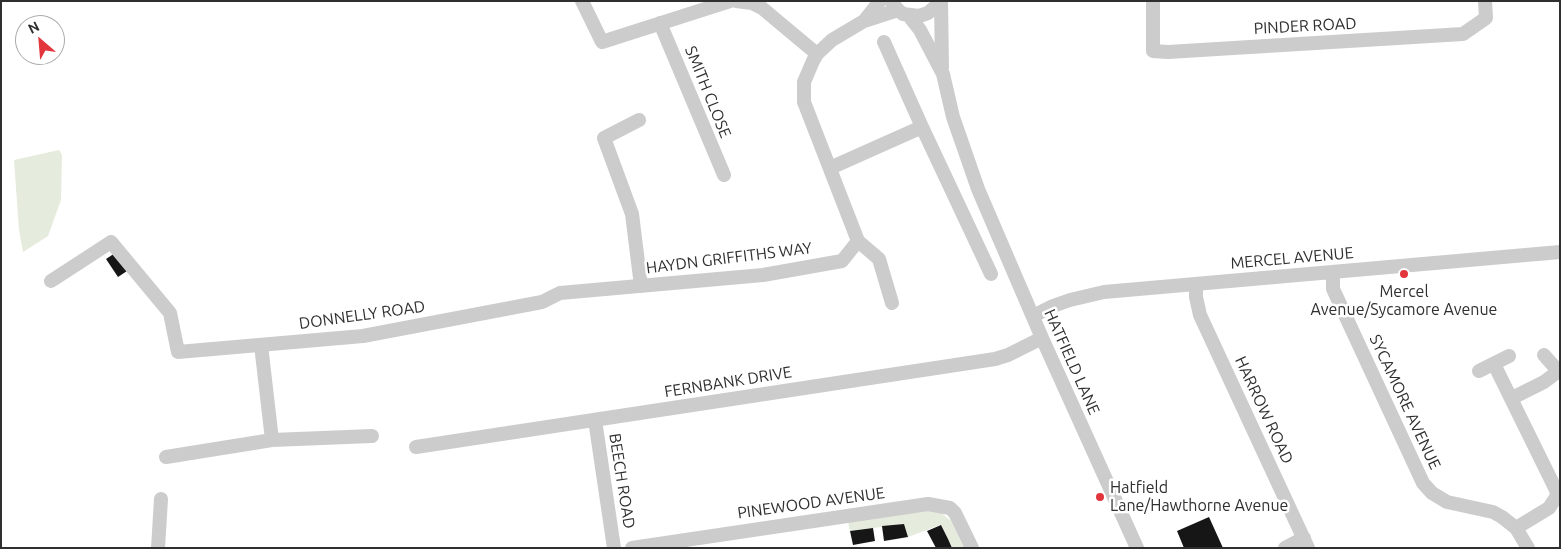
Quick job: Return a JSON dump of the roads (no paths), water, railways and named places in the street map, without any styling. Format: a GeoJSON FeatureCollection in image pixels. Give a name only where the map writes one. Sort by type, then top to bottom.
{"type":"FeatureCollection","features":[{"type":"Feature","properties":{"kind":"street"},"geometry":{"type":"LineString","coordinates":[[582,1],[602,42],[730,1]]}},
{"type":"Feature","properties":{"kind":"street"},"geometry":{"type":"LineString","coordinates":[[736,1],[752,2],[779,21],[817,54]]}},
{"type":"Feature","properties":{"kind":"street"},"geometry":{"type":"LineString","coordinates":[[864,21],[880,1]]}},
{"type":"Feature","properties":{"kind":"street"},"geometry":{"type":"LineString","coordinates":[[892,302],[879,259],[858,241],[804,102],[804,82],[817,54],[832,40],[864,21],[899,9],[919,16],[928,13],[940,1]]}},
{"type":"Feature","properties":{"kind":"street"},"geometry":{"type":"LineString","coordinates":[[940,1],[942,74]]}},
{"type":"Feature","properties":{"kind":"street","name":"PINDER ROAD"},"geometry":{"type":"LineString","coordinates":[[1153,1],[1153,51],[1168,52],[1463,34],[1486,18],[1485,1]]}},
{"type":"Feature","properties":{"kind":"street"},"geometry":{"type":"LineString","coordinates":[[899,9],[920,30],[942,74]]}},
{"type":"Feature","properties":{"kind":"street","name":"SMITH CLOSE"},"geometry":{"type":"LineString","coordinates":[[660,23],[724,175]]}},
{"type":"Feature","properties":{"kind":"street"},"geometry":{"type":"LineString","coordinates":[[884,42],[991,274]]}},
{"type":"Feature","properties":{"kind":"street","name":"HATFIELD LANE"},"geometry":{"type":"LineString","coordinates":[[942,74],[978,189],[1032,316],[1137,548]]}},
{"type":"Feature","properties":{"kind":"street"},"geometry":{"type":"LineString","coordinates":[[640,120],[604,138],[632,214],[641,286]]}},
{"type":"Feature","properties":{"kind":"street"},"geometry":{"type":"LineString","coordinates":[[830,168],[922,127]]}},
{"type":"Feature","properties":{"kind":"street","name":"HAYDN GRIFFITHS WAY"},"geometry":{"type":"LineString","coordinates":[[549,299],[560,294],[763,275],[842,261],[858,241]]}},
{"type":"Feature","properties":{"kind":"street","name":"DONNELLY ROAD"},"geometry":{"type":"LineString","coordinates":[[51,281],[111,242],[170,313],[178,352],[363,336],[542,302],[549,299]]}},
{"type":"Feature","properties":{"kind":"street","name":"MERCEL AVENUE"},"geometry":{"type":"LineString","coordinates":[[1032,316],[1053,306],[1087,295],[1104,292],[1560,252]]}},
{"type":"Feature","properties":{"kind":"street","name":"SYCAMORE AVENUE"},"geometry":{"type":"LineString","coordinates":[[1333,272],[1333,289],[1423,483],[1440,499],[1493,512],[1502,517],[1516,528],[1528,548]]}},
{"type":"Feature","properties":{"kind":"street","name":"HARROW ROAD"},"geometry":{"type":"LineString","coordinates":[[1196,284],[1196,297],[1200,314],[1306,543]]}},
{"type":"Feature","properties":{"kind":"street","name":"FERNBANK DRIVE"},"geometry":{"type":"LineString","coordinates":[[416,447],[995,358],[1008,355],[1042,338]]}},
{"type":"Feature","properties":{"kind":"street"},"geometry":{"type":"LineString","coordinates":[[261,345],[272,440]]}},
{"type":"Feature","properties":{"kind":"street"},"geometry":{"type":"LineString","coordinates":[[1512,398],[1544,382],[1559,370],[1544,355]]}},
{"type":"Feature","properties":{"kind":"street"},"geometry":{"type":"LineString","coordinates":[[1479,371],[1509,356]]}},
{"type":"Feature","properties":{"kind":"street"},"geometry":{"type":"LineString","coordinates":[[1494,364],[1558,496],[1558,503],[1516,528]]}},
{"type":"Feature","properties":{"kind":"street","name":"BEECH ROAD"},"geometry":{"type":"LineString","coordinates":[[595,420],[614,548]]}},
{"type":"Feature","properties":{"kind":"street"},"geometry":{"type":"LineString","coordinates":[[166,457],[272,440],[372,436]]}},
{"type":"Feature","properties":{"kind":"street"},"geometry":{"type":"LineString","coordinates":[[158,548],[161,499]]}},
{"type":"Feature","properties":{"kind":"street","name":"PINEWOOD AVENUE"},"geometry":{"type":"LineString","coordinates":[[632,548],[928,504],[950,508],[956,513],[972,548]]}},
{"type":"Feature","properties":{"kind":"street"},"geometry":{"type":"LineString","coordinates":[[1285,548],[1306,543]]}},
{"type":"Feature","properties":{"kind":"place","name":"Mercel Avenue/Sycamore Avenue"},"geometry":{"type":"Point","coordinates":[1404,274]}},
{"type":"Feature","properties":{"kind":"place","name":"Hatfield Lane/Hawthorne Avenue"},"geometry":{"type":"Point","coordinates":[1100,497]}}]}
